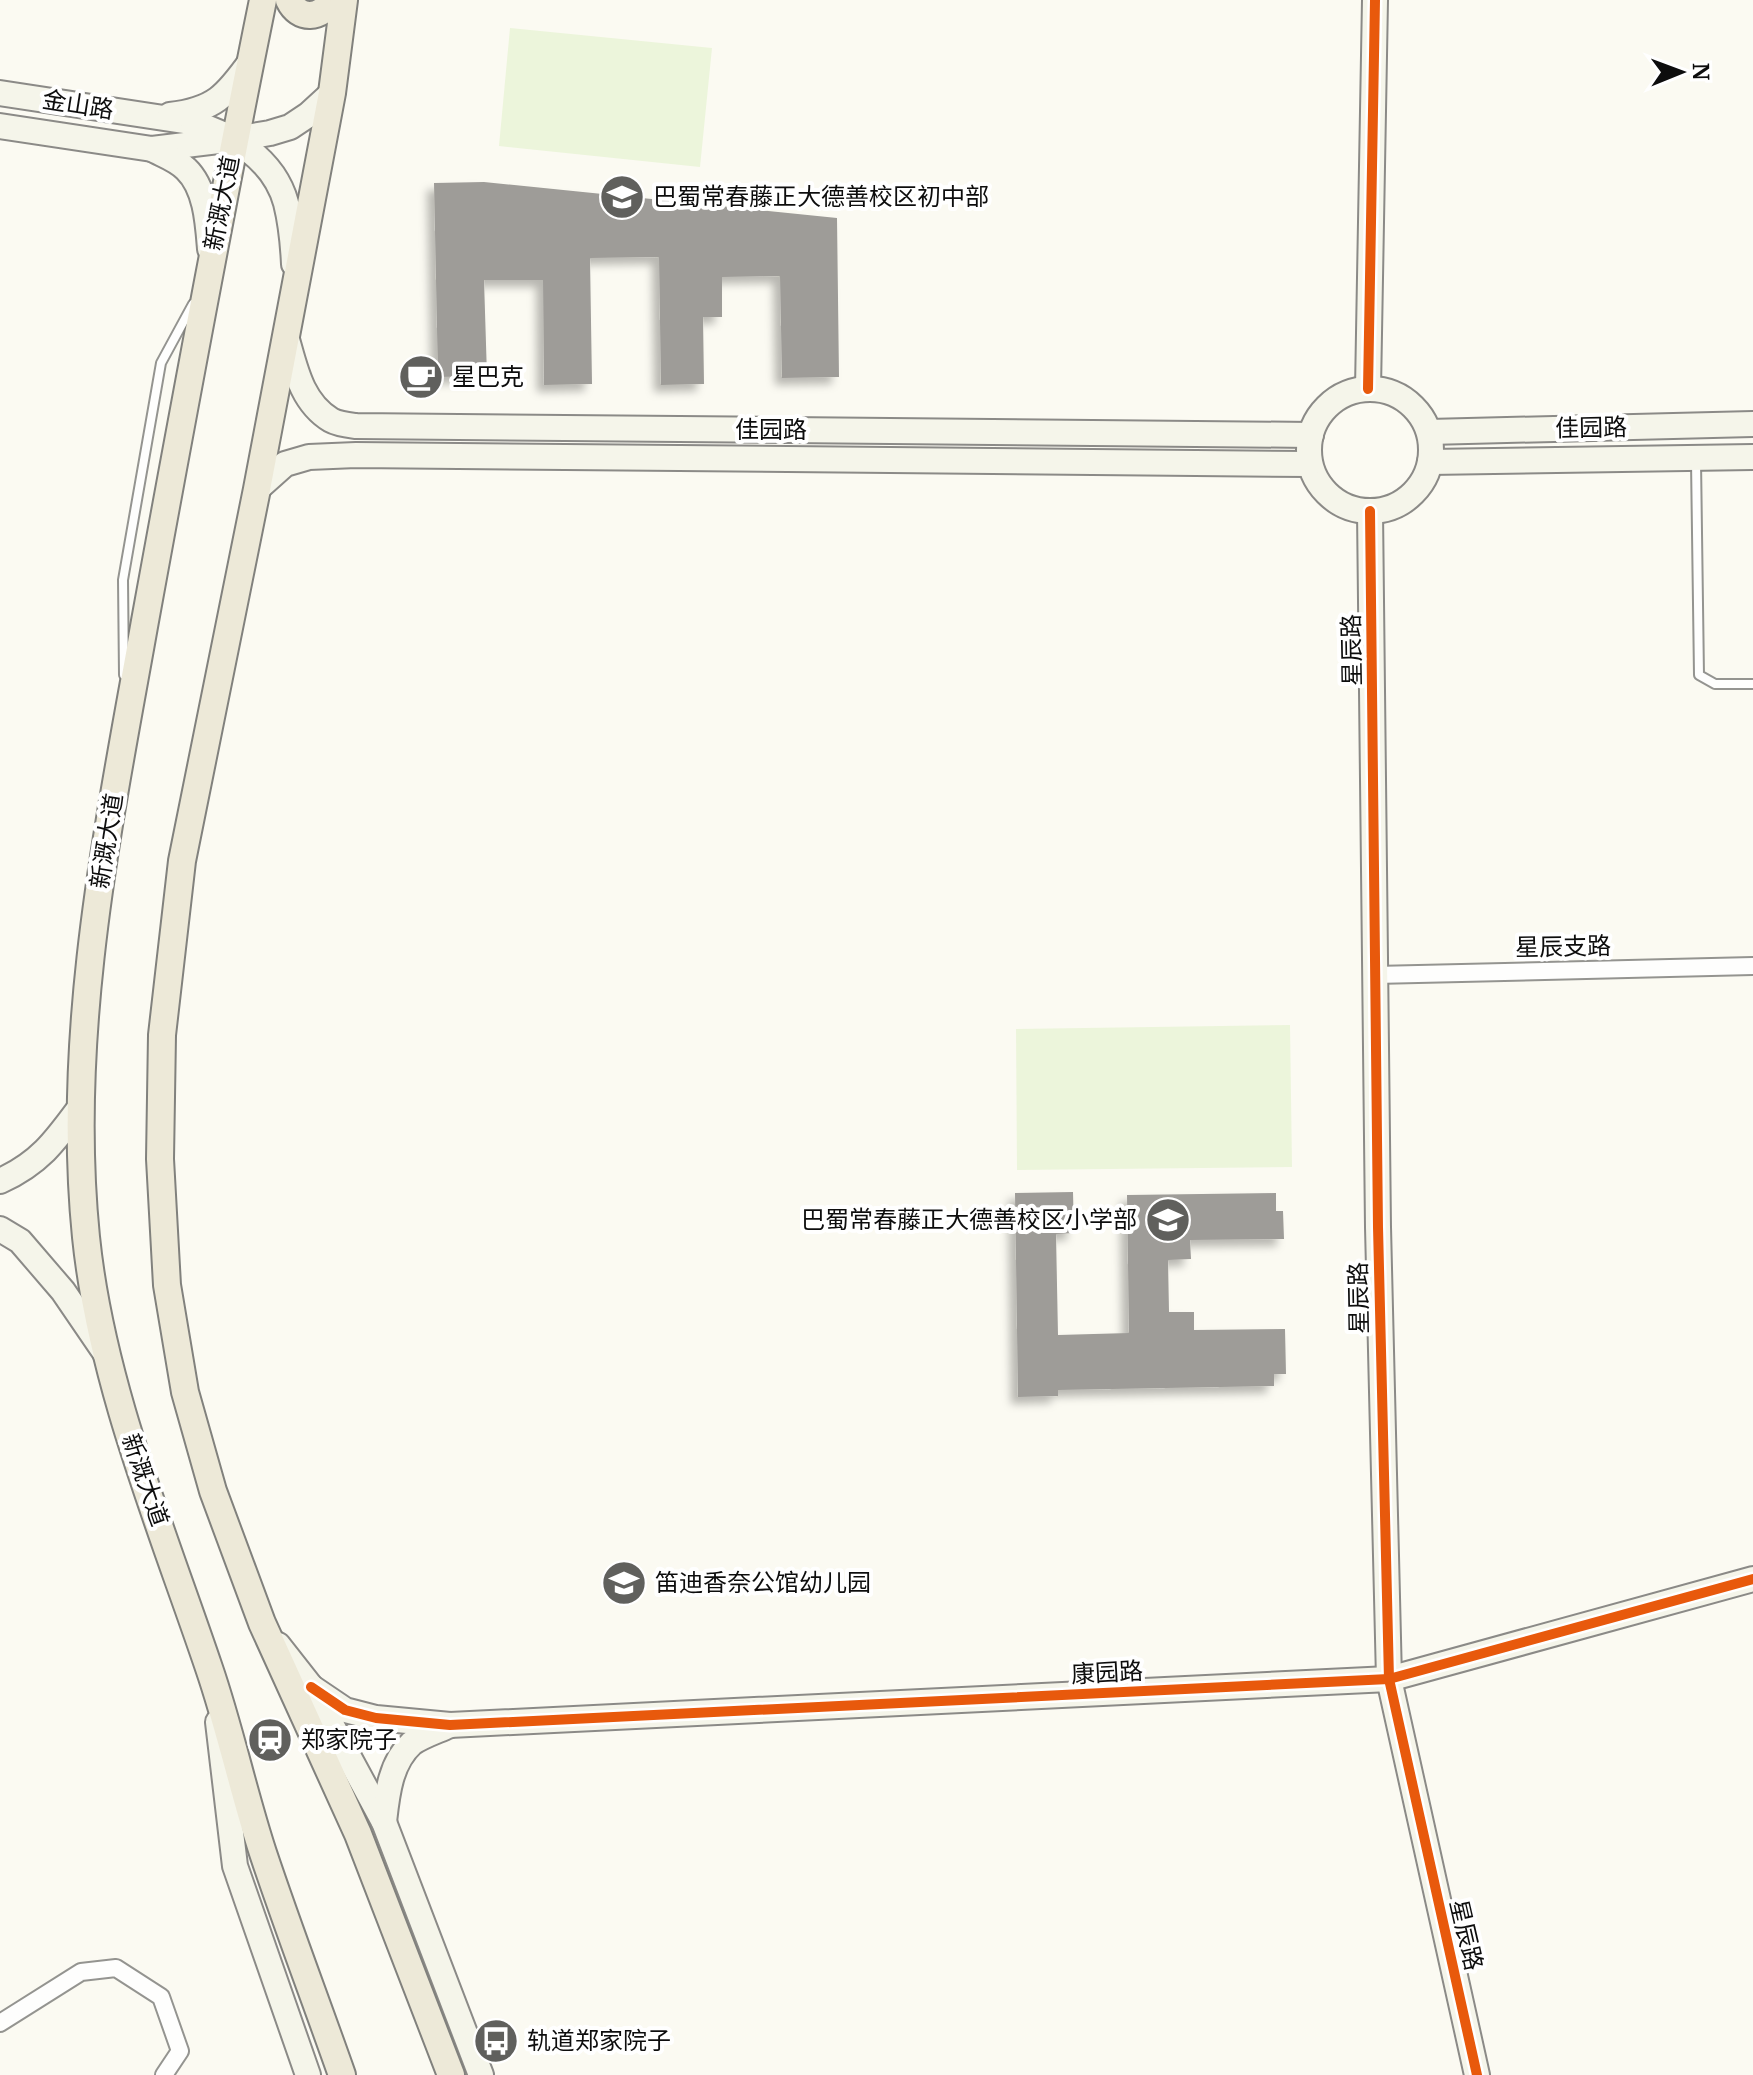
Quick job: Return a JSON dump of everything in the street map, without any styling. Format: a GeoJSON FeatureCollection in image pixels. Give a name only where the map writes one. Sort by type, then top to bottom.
{"type":"FeatureCollection","features":[{"type":"Feature","properties":{"kind":"main road","name":"新溉大道"},"geometry":{"type":"LineString","coordinates":[[263,0],[209,268],[101,870],[83,1035],[80,1159],[94,1292],[121,1409],[212,1676],[262,1849],[342,2075]]}},
{"type":"Feature","properties":{"kind":"main road"},"geometry":{"type":"LineString","coordinates":[[289,0],[290,5],[300,13],[316,15],[326,10],[332,0]]}},
{"type":"Feature","properties":{"kind":"main road"},"geometry":{"type":"LineString","coordinates":[[344,0],[332,93],[182,861],[162,1035],[160,1159],[167,1285],[185,1392],[213,1491],[262,1623],[358,1834],[451,2075]]}},
{"type":"Feature","properties":{"kind":"street"},"geometry":{"type":"LineString","coordinates":[[1368,389],[1375,0]]}},
{"type":"Feature","properties":{"kind":"street"},"geometry":{"type":"LineString","coordinates":[[156,117],[191,113],[215,103],[235,84],[251,61]]}},
{"type":"Feature","properties":{"kind":"street","name":"金山路"},"geometry":{"type":"LineString","coordinates":[[0,93],[156,117]]}},
{"type":"Feature","properties":{"kind":"street"},"geometry":{"type":"LineString","coordinates":[[152,149],[235,139],[290,127],[332,93]]}},
{"type":"Feature","properties":{"kind":"street"},"geometry":{"type":"LineString","coordinates":[[156,117],[212,128],[235,139],[260,160],[275,179],[285,200],[292,235],[295,289]]}},
{"type":"Feature","properties":{"kind":"street","name":"金山路"},"geometry":{"type":"LineString","coordinates":[[0,126],[152,149]]}},
{"type":"Feature","properties":{"kind":"street"},"geometry":{"type":"LineString","coordinates":[[152,149],[188,170],[197,186],[208,226],[209,268]]}},
{"type":"Feature","properties":{"kind":"street","name":"佳园路"},"geometry":{"type":"LineString","coordinates":[[286,336],[300,382],[312,404],[333,421],[356,426],[1311,435]]}},
{"type":"Feature","properties":{"kind":"street"},"geometry":{"type":"LineString","coordinates":[[1384,390],[1400,397],[1413,406],[1429,432],[1430,462],[1416,488],[1388,508],[1370,511],[1352,508],[1335,500],[1322,488],[1309,464],[1311,435],[1316,420],[1338,397],[1353,391],[1384,390]]}},
{"type":"Feature","properties":{"kind":"street","name":"佳园路"},"geometry":{"type":"LineString","coordinates":[[1429,432],[1753,424]]}},
{"type":"Feature","properties":{"kind":"street","name":"佳园路"},"geometry":{"type":"LineString","coordinates":[[257,489],[285,464],[309,457],[356,455],[1309,464]]}},
{"type":"Feature","properties":{"kind":"street","name":"佳园路"},"geometry":{"type":"LineString","coordinates":[[1430,462],[1753,457]]}},
{"type":"Feature","properties":{"kind":"street","name":"星辰路"},"geometry":{"type":"LineString","coordinates":[[1370,511],[1378,1227],[1389,1679],[1477,2075]]}},
{"type":"Feature","properties":{"kind":"street","name":"星辰支路"},"geometry":{"type":"LineString","coordinates":[[1375,975],[1753,966]]}},
{"type":"Feature","properties":{"kind":"street"},"geometry":{"type":"LineString","coordinates":[[0,1181],[17,1174],[52,1147],[81,1106]]}},
{"type":"Feature","properties":{"kind":"street"},"geometry":{"type":"LineString","coordinates":[[0,1229],[20,1241],[55,1281],[109,1359]]}},
{"type":"Feature","properties":{"kind":"street","name":"康园路"},"geometry":{"type":"LineString","coordinates":[[450,1725],[1389,1679],[1753,1579]]}},
{"type":"Feature","properties":{"kind":"street"},"geometry":{"type":"LineString","coordinates":[[262,1623],[311,1687],[384,1822],[481,2075]]}},
{"type":"Feature","properties":{"kind":"street","name":"新溉大道"},"geometry":{"type":"LineString","coordinates":[[212,1676],[235,1866],[308,2075]]}},
{"type":"Feature","properties":{"kind":"street"},"geometry":{"type":"LineString","coordinates":[[311,1687],[345,1710],[376,1718],[450,1725]]}},
{"type":"Feature","properties":{"kind":"street"},"geometry":{"type":"LineString","coordinates":[[384,1822],[389,1786],[399,1759],[413,1742],[450,1725]]}},
{"type":"Feature","properties":{"kind":"street"},"geometry":{"type":"LineString","coordinates":[[0,2023],[81,1972],[116,1968],[161,1997],[180,2051],[164,2075]]}},
{"type":"Feature","properties":{"kind":"lane"},"geometry":{"type":"LineString","coordinates":[[1695,458],[1699,675],[1715,684],[1753,684]]}},
{"type":"Feature","properties":{"kind":"green space"},"geometry":{"type":"Polygon","coordinates":[[[510,28],[712,48],[700,167],[499,146],[510,28]]]}},
{"type":"Feature","properties":{"kind":"green space"},"geometry":{"type":"Polygon","coordinates":[[[1290,1025],[1292,1167],[1017,1170],[1016,1029],[1290,1025]]]}},
{"type":"Feature","properties":{"kind":"building"},"geometry":{"type":"Polygon","coordinates":[[[484,182],[837,218],[839,377],[782,378],[780,276],[722,277],[722,317],[703,317],[704,384],[661,385],[659,257],[590,258],[592,384],[544,385],[543,280],[484,280],[487,376],[438,377],[434,183],[484,182]]]}},
{"type":"Feature","properties":{"kind":"building"},"geometry":{"type":"Polygon","coordinates":[[[1073,1192],[1074,1233],[1056,1234],[1058,1335],[1129,1333],[1127,1195],[1276,1193],[1276,1211],[1283,1211],[1284,1239],[1190,1240],[1191,1259],[1168,1260],[1169,1312],[1194,1312],[1194,1330],[1285,1329],[1286,1374],[1274,1374],[1274,1386],[1058,1390],[1058,1396],[1018,1397],[1015,1193],[1073,1192]]]}},
{"type":"Feature","properties":{"kind":"cycle path"},"geometry":{"type":"LineString","coordinates":[[1368,389],[1375,0]]}},
{"type":"Feature","properties":{"kind":"cycle path"},"geometry":{"type":"LineString","coordinates":[[1370,511],[1378,1227],[1389,1679],[1477,2075]]}},
{"type":"Feature","properties":{"kind":"cycle path"},"geometry":{"type":"LineString","coordinates":[[311,1687],[345,1710],[376,1718],[450,1725],[1389,1679],[1753,1579]]}},
{"type":"Feature","properties":{"kind":"place","name":"巴蜀常春藤正大德善校区初中部"},"geometry":{"type":"Point","coordinates":[622,197]}},
{"type":"Feature","properties":{"kind":"place","name":"星巴克"},"geometry":{"type":"Point","coordinates":[421,377]}},
{"type":"Feature","properties":{"kind":"place","name":"巴蜀常春藤正大德善校区小学部"},"geometry":{"type":"Point","coordinates":[1168,1220]}},
{"type":"Feature","properties":{"kind":"place","name":"笛迪香奈公馆幼儿园"},"geometry":{"type":"Point","coordinates":[624,1583]}},
{"type":"Feature","properties":{"kind":"place","name":"郑家院子"},"geometry":{"type":"Point","coordinates":[270,1740]}},
{"type":"Feature","properties":{"kind":"place","name":"轨道郑家院子"},"geometry":{"type":"Point","coordinates":[496,2041]}}]}
